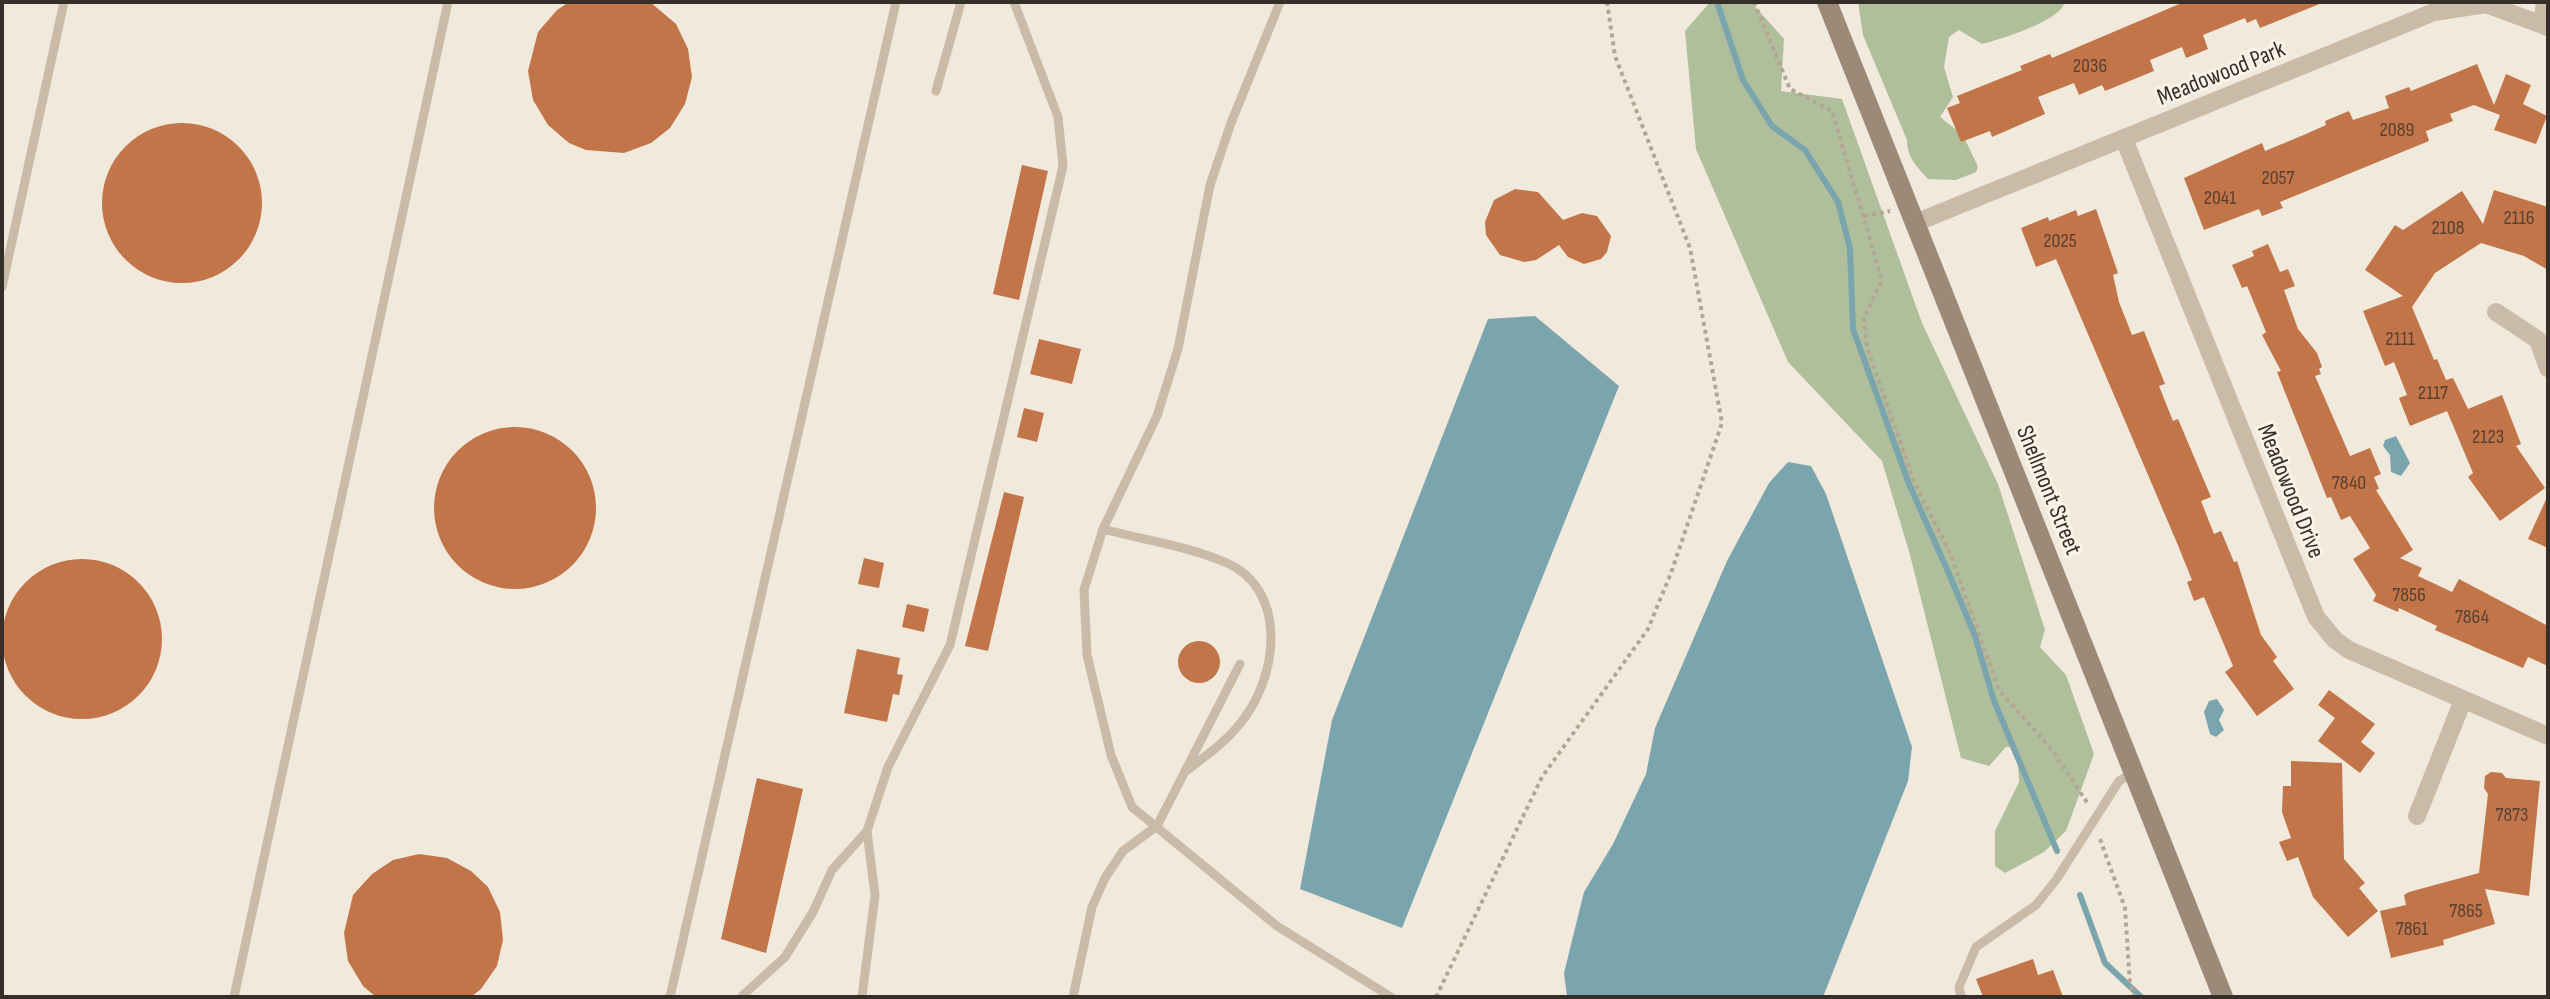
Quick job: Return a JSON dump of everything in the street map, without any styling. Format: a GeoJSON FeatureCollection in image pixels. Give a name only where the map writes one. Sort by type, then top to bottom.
{"type":"FeatureCollection","features":[{"type":"Feature","properties":{"kind":"street","name":"Shellmont Street"},"geometry":{"type":"LineString","coordinates":[[1827,2],[2223,997]]}},
{"type":"Feature","properties":{"kind":"street"},"geometry":{"type":"LineString","coordinates":[[2545,2],[2545,25]]}},
{"type":"Feature","properties":{"kind":"street","name":"Meadowood Park"},"geometry":{"type":"LineString","coordinates":[[1915,223],[2452,7],[2486,4],[2545,25]]}},
{"type":"Feature","properties":{"kind":"street","name":"Meadowood Drive"},"geometry":{"type":"LineString","coordinates":[[2124,139],[2316,617],[2335,640],[2349,650],[2548,736]]}},
{"type":"Feature","properties":{"kind":"street"},"geometry":{"type":"LineString","coordinates":[[2496,312],[2538,340],[2548,368]]}},
{"type":"Feature","properties":{"kind":"street"},"geometry":{"type":"LineString","coordinates":[[2417,816],[2463,700]]}},
{"type":"Feature","properties":{"kind":"lane"},"geometry":{"type":"LineString","coordinates":[[2,287],[64,2]]}},
{"type":"Feature","properties":{"kind":"lane"},"geometry":{"type":"LineString","coordinates":[[234,997],[448,2]]}},
{"type":"Feature","properties":{"kind":"lane"},"geometry":{"type":"LineString","coordinates":[[670,997],[896,2]]}},
{"type":"Feature","properties":{"kind":"lane"},"geometry":{"type":"LineString","coordinates":[[936,91],[961,2]]}},
{"type":"Feature","properties":{"kind":"lane"},"geometry":{"type":"LineString","coordinates":[[741,997],[785,957],[813,912],[832,870],[867,831],[888,767],[950,645],[1063,166],[1058,117],[1014,2]]}},
{"type":"Feature","properties":{"kind":"lane"},"geometry":{"type":"LineString","coordinates":[[1280,2],[1231,123],[1210,185],[1178,349],[1157,416],[1103,529],[1084,590],[1087,655],[1111,755],[1132,807],[1277,926],[1391,997]]}},
{"type":"Feature","properties":{"kind":"lane"},"geometry":{"type":"LineString","coordinates":[[1103,529],[1228,563],[1257,583],[1268,604],[1271,626],[1269,657],[1260,689],[1246,716],[1221,744],[1186,771]]}},
{"type":"Feature","properties":{"kind":"lane"},"geometry":{"type":"LineString","coordinates":[[1073,997],[1092,907],[1105,878],[1123,851],[1157,826],[1240,664]]}},
{"type":"Feature","properties":{"kind":"lane"},"geometry":{"type":"LineString","coordinates":[[1961,997],[1959,987],[1976,947],[2036,905],[2056,880],[2119,781],[2134,773]]}},
{"type":"Feature","properties":{"kind":"lane"},"geometry":{"type":"LineString","coordinates":[[862,997],[875,895],[867,831]]}},
{"type":"Feature","properties":{"kind":"path"},"geometry":{"type":"LineString","coordinates":[[1436,997],[1542,777],[1648,629],[1671,573],[1722,423],[1690,248],[1615,56],[1607,2]]}},
{"type":"Feature","properties":{"kind":"path"},"geometry":{"type":"LineString","coordinates":[[1754,2],[1790,89],[1832,111],[1882,280],[1864,318],[1867,348],[1915,484],[1950,553],[1999,690],[2052,750],[2089,806]]}},
{"type":"Feature","properties":{"kind":"path"},"geometry":{"type":"LineString","coordinates":[[1864,216],[1896,209]]}},
{"type":"Feature","properties":{"kind":"path"},"geometry":{"type":"LineString","coordinates":[[2099,837],[2125,908],[2130,985],[2135,997]]}},
{"type":"Feature","properties":{"kind":"green space"},"geometry":{"type":"Polygon","coordinates":[[[1710,2],[1751,2],[1784,39],[1781,91],[1842,99],[1922,323],[1998,484],[2045,630],[2040,647],[2066,675],[2094,754],[2066,831],[2044,852],[2005,873],[1995,866],[1995,831],[2019,782],[2017,748],[2006,747],[1989,766],[1961,758],[1910,555],[1882,461],[1788,362],[1696,149],[1685,31],[1710,2]]]}},
{"type":"Feature","properties":{"kind":"green space"},"geometry":{"type":"Polygon","coordinates":[[[1858,2],[2065,2],[2053,16],[2042,22],[1991,42],[1982,44],[1959,30],[1949,37],[1944,67],[1953,97],[1940,117],[1963,135],[1978,167],[1976,172],[1956,180],[1928,179],[1911,157],[1907,140],[1863,35],[1858,2]]]}},
{"type":"Feature","properties":{"kind":"water"},"geometry":{"type":"Polygon","coordinates":[[[1535,316],[1619,386],[1402,928],[1300,889],[1332,720],[1488,319],[1535,316]]]}},
{"type":"Feature","properties":{"kind":"water"},"geometry":{"type":"Polygon","coordinates":[[[2396,436],[2410,463],[2401,476],[2391,472],[2390,455],[2383,446],[2385,440],[2396,436]]]}},
{"type":"Feature","properties":{"kind":"water"},"geometry":{"type":"Polygon","coordinates":[[[1788,462],[1811,466],[1826,494],[1912,747],[1908,781],[1823,997],[1567,997],[1564,973],[1584,892],[1613,844],[1646,774],[1655,728],[1727,561],[1769,483],[1788,462]]]}},
{"type":"Feature","properties":{"kind":"water"},"geometry":{"type":"Polygon","coordinates":[[[2217,699],[2224,710],[2219,720],[2224,730],[2216,737],[2210,734],[2204,712],[2209,701],[2217,699]]]}},
{"type":"Feature","properties":{"kind":"building"},"geometry":{"type":"Polygon","coordinates":[[[569,2],[650,2],[676,24],[688,49],[692,77],[685,104],[670,128],[651,143],[624,153],[586,150],[569,143],[548,125],[533,100],[528,71],[538,32],[557,10],[569,2]]]}},
{"type":"Feature","properties":{"kind":"building"},"geometry":{"type":"Polygon","coordinates":[[[2184,2],[2322,3],[2260,28],[2256,19],[2247,23],[2245,18],[2203,35],[2208,49],[2186,58],[2182,47],[2150,60],[2154,71],[2105,91],[2102,85],[2079,95],[2074,83],[2038,97],[2045,114],[1992,137],[1990,131],[1961,142],[1947,108],[1960,103],[1957,96],[2022,70],[2020,66],[2050,54],[2052,58],[2184,2]]]}},
{"type":"Feature","properties":{"kind":"building"},"geometry":{"type":"Polygon","coordinates":[[[2477,64],[2494,105],[2506,74],[2531,85],[2523,104],[2547,116],[2536,144],[2494,130],[2500,115],[2474,105],[2450,114],[2453,121],[2426,131],[2429,141],[2280,202],[2283,208],[2262,216],[2259,209],[2204,230],[2184,178],[2262,143],[2265,151],[2326,125],[2325,121],[2349,111],[2353,120],[2389,108],[2385,96],[2409,87],[2411,91],[2477,64]]]}},
{"type":"Feature","properties":{"kind":"building"},"geometry":{"type":"Polygon","coordinates":[[[182,123],[213,129],[239,146],[256,172],[262,203],[256,234],[239,260],[213,277],[182,283],[151,277],[125,260],[108,234],[102,203],[108,172],[125,146],[151,129],[182,123]]]}},
{"type":"Feature","properties":{"kind":"building"},"geometry":{"type":"Polygon","coordinates":[[[1022,165],[1048,171],[1019,300],[993,294],[1022,165]]]}},
{"type":"Feature","properties":{"kind":"building"},"geometry":{"type":"Polygon","coordinates":[[[1515,189],[1538,192],[1563,220],[1582,213],[1597,216],[1611,236],[1607,252],[1601,259],[1584,264],[1568,257],[1559,245],[1536,260],[1524,262],[1500,255],[1486,235],[1485,222],[1494,200],[1515,189]]]}},
{"type":"Feature","properties":{"kind":"building"},"geometry":{"type":"Polygon","coordinates":[[[2494,190],[2548,207],[2548,270],[2524,256],[2481,243],[2435,273],[2412,307],[2434,360],[2437,359],[2446,380],[2453,378],[2468,409],[2502,395],[2521,444],[2516,446],[2545,488],[2500,521],[2468,477],[2473,473],[2447,411],[2410,426],[2399,398],[2407,395],[2394,362],[2385,366],[2363,311],[2403,296],[2365,270],[2395,225],[2403,230],[2462,191],[2483,224],[2494,190]]]}},
{"type":"Feature","properties":{"kind":"building"},"geometry":{"type":"Polygon","coordinates":[[[2096,209],[2118,273],[2113,275],[2119,302],[2132,335],[2144,331],[2165,384],[2159,386],[2173,421],[2178,419],[2211,497],[2201,501],[2214,534],[2221,531],[2234,562],[2237,561],[2261,635],[2277,657],[2273,661],[2294,689],[2257,716],[2225,672],[2233,666],[2204,597],[2194,601],[2187,582],[2192,580],[2056,259],[2036,267],[2021,228],[2048,217],[2049,221],[2076,210],[2078,216],[2096,209]]]}},
{"type":"Feature","properties":{"kind":"building"},"geometry":{"type":"Polygon","coordinates":[[[2268,244],[2280,272],[2288,269],[2295,286],[2284,290],[2298,329],[2317,353],[2322,367],[2319,369],[2321,374],[2315,376],[2350,456],[2370,448],[2381,474],[2374,477],[2379,489],[2376,490],[2413,550],[2400,558],[2422,568],[2418,576],[2452,592],[2459,579],[2548,626],[2548,666],[2528,657],[2523,668],[2435,630],[2437,626],[2399,608],[2398,612],[2373,601],[2376,595],[2353,559],[2370,548],[2350,516],[2341,520],[2331,497],[2327,498],[2277,372],[2281,371],[2262,335],[2266,332],[2247,286],[2242,288],[2232,265],[2254,256],[2252,251],[2268,244]]]}},
{"type":"Feature","properties":{"kind":"building"},"geometry":{"type":"Polygon","coordinates":[[[1039,339],[1081,349],[1072,384],[1030,374],[1039,339]]]}},
{"type":"Feature","properties":{"kind":"building"},"geometry":{"type":"Polygon","coordinates":[[[1024,408],[1044,413],[1037,442],[1017,437],[1024,408]]]}},
{"type":"Feature","properties":{"kind":"building"},"geometry":{"type":"Polygon","coordinates":[[[515,427],[546,433],[572,451],[590,477],[596,508],[590,539],[572,565],[546,583],[515,589],[484,583],[458,565],[440,539],[434,508],[440,477],[458,451],[484,433],[515,427]]]}},
{"type":"Feature","properties":{"kind":"building"},"geometry":{"type":"Polygon","coordinates":[[[1004,492],[1024,497],[988,651],[965,646],[1004,492]]]}},
{"type":"Feature","properties":{"kind":"building"},"geometry":{"type":"Polygon","coordinates":[[[2548,495],[2548,548],[2528,539],[2548,495]]]}},
{"type":"Feature","properties":{"kind":"building"},"geometry":{"type":"Polygon","coordinates":[[[864,558],[884,563],[879,588],[858,584],[864,558]]]}},
{"type":"Feature","properties":{"kind":"building"},"geometry":{"type":"Polygon","coordinates":[[[82,559],[113,565],[138,583],[156,608],[162,639],[156,670],[138,695],[113,713],[82,719],[51,713],[26,695],[8,670],[2,639],[8,608],[26,583],[51,565],[82,559]]]}},
{"type":"Feature","properties":{"kind":"building"},"geometry":{"type":"Polygon","coordinates":[[[907,604],[929,609],[924,632],[902,627],[907,604]]]}},
{"type":"Feature","properties":{"kind":"building"},"geometry":{"type":"Polygon","coordinates":[[[1199,641],[1214,647],[1220,662],[1214,677],[1199,683],[1184,677],[1178,662],[1184,647],[1199,641]]]}},
{"type":"Feature","properties":{"kind":"building"},"geometry":{"type":"Polygon","coordinates":[[[857,649],[900,658],[897,674],[903,675],[899,695],[893,694],[887,722],[844,713],[857,649]]]}},
{"type":"Feature","properties":{"kind":"building"},"geometry":{"type":"Polygon","coordinates":[[[2329,690],[2375,724],[2361,742],[2375,753],[2360,773],[2318,741],[2335,718],[2318,705],[2329,690]]]}},
{"type":"Feature","properties":{"kind":"building"},"geometry":{"type":"Polygon","coordinates":[[[2291,761],[2342,763],[2344,859],[2365,883],[2359,888],[2378,911],[2348,937],[2313,897],[2298,857],[2287,861],[2279,842],[2291,838],[2282,812],[2283,786],[2291,786],[2291,761]]]}},
{"type":"Feature","properties":{"kind":"building"},"geometry":{"type":"Polygon","coordinates":[[[2491,772],[2502,773],[2506,778],[2540,781],[2529,896],[2485,889],[2495,924],[2443,940],[2444,945],[2391,958],[2380,911],[2406,905],[2404,895],[2409,892],[2479,873],[2488,794],[2484,788],[2485,776],[2491,772]]]}},
{"type":"Feature","properties":{"kind":"building"},"geometry":{"type":"Polygon","coordinates":[[[757,778],[803,789],[766,953],[721,939],[757,778]]]}},
{"type":"Feature","properties":{"kind":"building"},"geometry":{"type":"Polygon","coordinates":[[[419,854],[447,858],[471,871],[488,887],[500,912],[503,940],[497,966],[481,989],[471,997],[376,997],[363,986],[348,961],[344,933],[353,895],[372,874],[393,860],[419,854]]]}},
{"type":"Feature","properties":{"kind":"building"},"geometry":{"type":"Polygon","coordinates":[[[2033,959],[2038,975],[2053,970],[2063,997],[1983,997],[1976,979],[2033,959]]]}},
{"type":"Feature","properties":{"kind":"waterway"},"geometry":{"type":"LineString","coordinates":[[1717,2],[1743,80],[1772,126],[1805,150],[1838,202],[1850,248],[1853,329],[1909,484],[1975,636],[1994,701],[2057,851]]}},
{"type":"Feature","properties":{"kind":"waterway"},"geometry":{"type":"LineString","coordinates":[[2080,895],[2105,963],[2141,997]]}}]}
